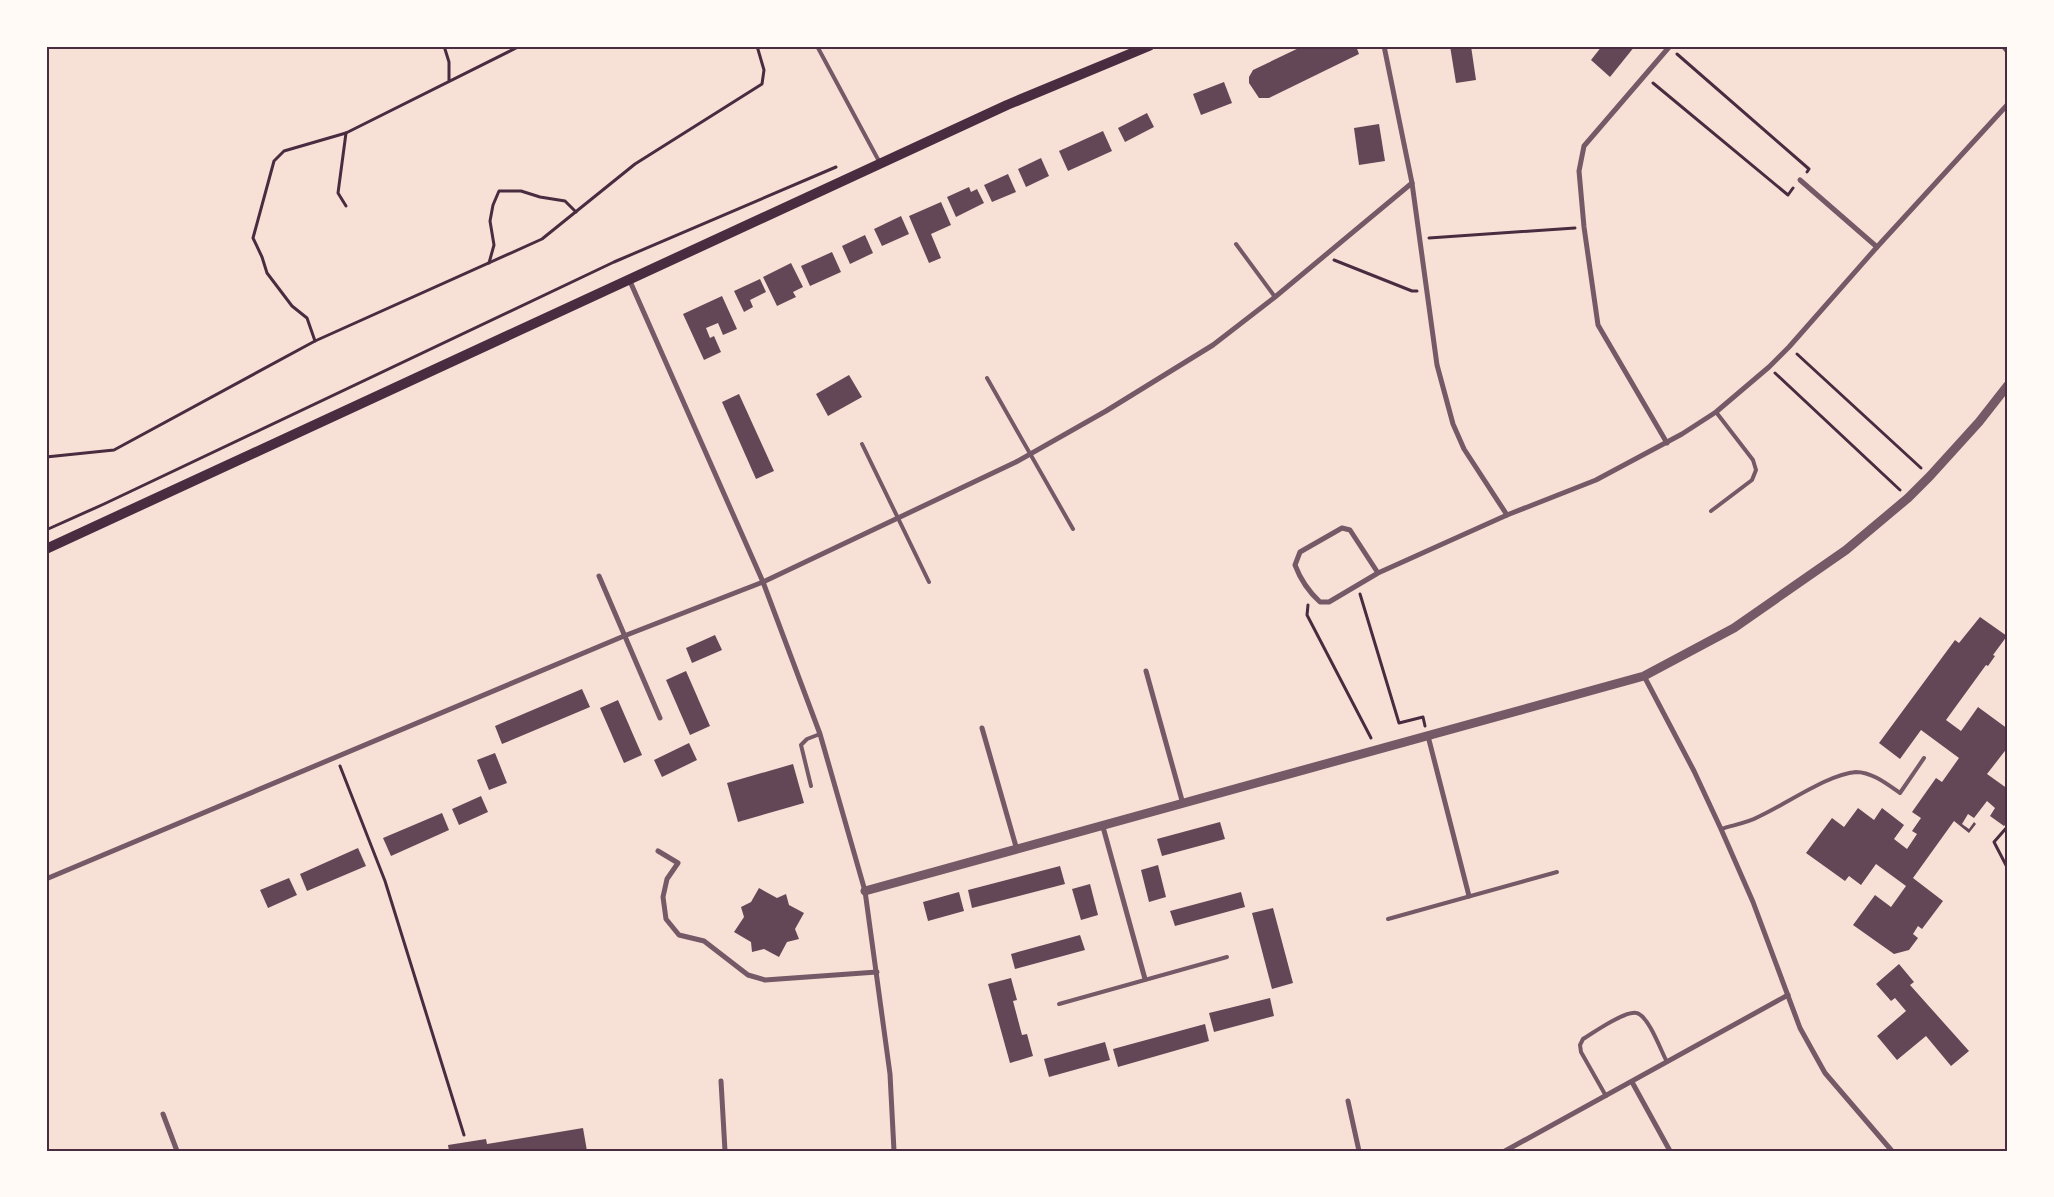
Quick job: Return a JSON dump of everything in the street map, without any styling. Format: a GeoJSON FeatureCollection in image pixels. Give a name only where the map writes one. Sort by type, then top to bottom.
{"type":"FeatureCollection","features":[{"type":"Feature","properties":{"kind":"main road"},"geometry":{"type":"LineString","coordinates":[[46,550],[629,279],[881,165],[1007,105],[1149,46]]}},
{"type":"Feature","properties":{"kind":"street"},"geometry":{"type":"LineString","coordinates":[[1384,46],[1412,183],[1437,365],[1453,424],[1464,449],[1507,515]]}},
{"type":"Feature","properties":{"kind":"street"},"geometry":{"type":"LineString","coordinates":[[2004,46],[2008,52]]}},
{"type":"Feature","properties":{"kind":"street"},"geometry":{"type":"LineString","coordinates":[[1667,443],[1598,325],[1584,227],[1579,171],[1584,146],[1669,47]]}},
{"type":"Feature","properties":{"kind":"street"},"geometry":{"type":"LineString","coordinates":[[1378,573],[1350,530],[1342,528],[1300,552],[1295,565],[1302,582],[1309,592],[1320,602],[1329,602],[1378,573],[1507,515],[1596,480],[1667,443],[1716,412],[1769,367],[1789,347],[1877,247],[2008,104]]}},
{"type":"Feature","properties":{"kind":"street"},"geometry":{"type":"LineString","coordinates":[[1800,180],[1877,247]]}},
{"type":"Feature","properties":{"kind":"street"},"geometry":{"type":"LineString","coordinates":[[46,879],[624,636],[762,582],[900,519],[1030,454],[1106,411],[1213,345],[1275,297],[1412,183]]}},
{"type":"Feature","properties":{"kind":"street"},"geometry":{"type":"LineString","coordinates":[[629,279],[762,582],[820,734],[864,892],[877,972],[890,1074],[894,1151]]}},
{"type":"Feature","properties":{"kind":"street"},"geometry":{"type":"LineString","coordinates":[[864,892],[1644,676],[1734,628],[1846,550],[1908,498],[1930,476],[1979,422],[2008,385]]}},
{"type":"Feature","properties":{"kind":"street"},"geometry":{"type":"LineString","coordinates":[[599,576],[660,718]]}},
{"type":"Feature","properties":{"kind":"street"},"geometry":{"type":"LineString","coordinates":[[1146,670],[1183,804]]}},
{"type":"Feature","properties":{"kind":"street"},"geometry":{"type":"LineString","coordinates":[[1644,676],[1694,771],[1721,829],[1753,902],[1800,1028],[1825,1073],[1892,1151]]}},
{"type":"Feature","properties":{"kind":"street"},"geometry":{"type":"LineString","coordinates":[[982,728],[1017,850]]}},
{"type":"Feature","properties":{"kind":"street"},"geometry":{"type":"LineString","coordinates":[[1428,736],[1469,896]]}},
{"type":"Feature","properties":{"kind":"street"},"geometry":{"type":"LineString","coordinates":[[1103,827],[1145,979]]}},
{"type":"Feature","properties":{"kind":"street"},"geometry":{"type":"LineString","coordinates":[[658,851],[678,863],[667,879],[663,897],[666,919],[679,935],[704,941],[748,975],[764,980],[877,972]]}},
{"type":"Feature","properties":{"kind":"street"},"geometry":{"type":"LineString","coordinates":[[1505,1151],[1788,995]]}},
{"type":"Feature","properties":{"kind":"street"},"geometry":{"type":"LineString","coordinates":[[721,1081],[725,1151]]}},
{"type":"Feature","properties":{"kind":"street"},"geometry":{"type":"LineString","coordinates":[[1632,1082],[1670,1151]]}},
{"type":"Feature","properties":{"kind":"street"},"geometry":{"type":"LineString","coordinates":[[1348,1101],[1359,1151]]}},
{"type":"Feature","properties":{"kind":"street"},"geometry":{"type":"LineString","coordinates":[[163,1114],[176,1151]]}},
{"type":"Feature","properties":{"kind":"lane"},"geometry":{"type":"LineString","coordinates":[[817,46],[881,165]]}},
{"type":"Feature","properties":{"kind":"lane"},"geometry":{"type":"LineString","coordinates":[[1236,244],[1275,297]]}},
{"type":"Feature","properties":{"kind":"lane"},"geometry":{"type":"LineString","coordinates":[[987,378],[1073,529]]}},
{"type":"Feature","properties":{"kind":"lane"},"geometry":{"type":"LineString","coordinates":[[1711,511],[1752,480],[1756,470],[1753,460],[1716,412]]}},
{"type":"Feature","properties":{"kind":"lane"},"geometry":{"type":"LineString","coordinates":[[862,444],[929,582]]}},
{"type":"Feature","properties":{"kind":"lane"},"geometry":{"type":"LineString","coordinates":[[811,786],[801,745],[807,739],[820,734]]}},
{"type":"Feature","properties":{"kind":"lane"},"geometry":{"type":"LineString","coordinates":[[1721,829],[1757,818],[1840,775],[1857,772],[1867,774],[1877,778],[1900,793],[1924,758]]}},
{"type":"Feature","properties":{"kind":"lane"},"geometry":{"type":"LineString","coordinates":[[1388,919],[1557,872]]}},
{"type":"Feature","properties":{"kind":"lane"},"geometry":{"type":"LineString","coordinates":[[1059,1004],[1227,957]]}},
{"type":"Feature","properties":{"kind":"lane"},"geometry":{"type":"LineString","coordinates":[[1606,1096],[1581,1052],[1580,1044],[1583,1039],[1624,1015],[1632,1012],[1639,1014],[1646,1021],[1667,1062]]}},
{"type":"Feature","properties":{"kind":"path"},"geometry":{"type":"LineString","coordinates":[[444,46],[449,62],[449,81]]}},
{"type":"Feature","properties":{"kind":"path"},"geometry":{"type":"LineString","coordinates":[[315,341],[307,318],[292,306],[267,273],[253,238],[274,161],[284,151],[346,134],[520,46]]}},
{"type":"Feature","properties":{"kind":"path"},"geometry":{"type":"LineString","coordinates":[[46,457],[114,450],[315,341],[542,239],[635,164],[762,84],[764,70],[757,46]]}},
{"type":"Feature","properties":{"kind":"path"},"geometry":{"type":"LineString","coordinates":[[1644,76],[1788,195],[1809,169],[1669,47]]}},
{"type":"Feature","properties":{"kind":"path"},"geometry":{"type":"LineString","coordinates":[[346,134],[338,193],[346,206]]}},
{"type":"Feature","properties":{"kind":"path"},"geometry":{"type":"LineString","coordinates":[[46,530],[614,262],[838,166]]}},
{"type":"Feature","properties":{"kind":"path"},"geometry":{"type":"LineString","coordinates":[[489,263],[494,245],[490,221],[493,205],[499,191],[522,191],[540,197],[565,201],[576,212]]}},
{"type":"Feature","properties":{"kind":"path"},"geometry":{"type":"LineString","coordinates":[[1421,238],[1584,227]]}},
{"type":"Feature","properties":{"kind":"path"},"geometry":{"type":"LineString","coordinates":[[1324,256],[1412,291],[1426,292]]}},
{"type":"Feature","properties":{"kind":"path"},"geometry":{"type":"LineString","coordinates":[[1789,347],[1930,476]]}},
{"type":"Feature","properties":{"kind":"path"},"geometry":{"type":"LineString","coordinates":[[1769,367],[1908,498]]}},
{"type":"Feature","properties":{"kind":"path"},"geometry":{"type":"LineString","coordinates":[[1357,586],[1399,724],[1423,717],[1428,736]]}},
{"type":"Feature","properties":{"kind":"path"},"geometry":{"type":"LineString","coordinates":[[1309,592],[1307,615],[1377,750]]}},
{"type":"Feature","properties":{"kind":"path"},"geometry":{"type":"LineString","coordinates":[[337,758],[385,881],[464,1135]]}},
{"type":"Feature","properties":{"kind":"path"},"geometry":{"type":"LineString","coordinates":[[2008,826],[1994,842],[2008,870]]}},
{"type":"Feature","properties":{"kind":"building"},"geometry":{"type":"Polygon","coordinates":[[[1303,46],[1356,46],[1359,54],[1269,98],[1259,98],[1249,83],[1249,77],[1253,70],[1303,46]]]}},
{"type":"Feature","properties":{"kind":"building"},"geometry":{"type":"Polygon","coordinates":[[[1450,46],[1471,46],[1476,80],[1456,83],[1450,46]]]}},
{"type":"Feature","properties":{"kind":"building"},"geometry":{"type":"Polygon","coordinates":[[[1602,46],[1635,46],[1610,77],[1591,60],[1602,46]]]}},
{"type":"Feature","properties":{"kind":"building"},"geometry":{"type":"Polygon","coordinates":[[[1224,82],[1232,103],[1201,115],[1193,94],[1224,82]]]}},
{"type":"Feature","properties":{"kind":"building"},"geometry":{"type":"Polygon","coordinates":[[[1147,113],[1154,127],[1125,142],[1118,128],[1147,113]]]}},
{"type":"Feature","properties":{"kind":"building"},"geometry":{"type":"Polygon","coordinates":[[[1379,124],[1385,161],[1359,165],[1354,128],[1379,124]]]}},
{"type":"Feature","properties":{"kind":"building"},"geometry":{"type":"Polygon","coordinates":[[[1103,131],[1112,151],[1068,171],[1059,151],[1103,131]]]}},
{"type":"Feature","properties":{"kind":"building"},"geometry":{"type":"Polygon","coordinates":[[[1041,158],[1049,176],[1026,187],[1018,169],[1041,158]]]}},
{"type":"Feature","properties":{"kind":"building"},"geometry":{"type":"Polygon","coordinates":[[[1008,174],[1016,192],[992,202],[984,185],[1008,174]]]}},
{"type":"Feature","properties":{"kind":"building"},"geometry":{"type":"Polygon","coordinates":[[[969,187],[971,192],[977,189],[984,203],[956,217],[947,197],[969,187]]]}},
{"type":"Feature","properties":{"kind":"building"},"geometry":{"type":"Polygon","coordinates":[[[941,202],[951,225],[931,234],[941,258],[929,263],[909,216],[941,202]]]}},
{"type":"Feature","properties":{"kind":"building"},"geometry":{"type":"Polygon","coordinates":[[[901,216],[909,234],[882,246],[874,229],[901,216]]]}},
{"type":"Feature","properties":{"kind":"building"},"geometry":{"type":"Polygon","coordinates":[[[865,235],[873,253],[850,264],[842,246],[865,235]]]}},
{"type":"Feature","properties":{"kind":"building"},"geometry":{"type":"Polygon","coordinates":[[[832,252],[841,272],[810,286],[801,266],[832,252]]]}},
{"type":"Feature","properties":{"kind":"building"},"geometry":{"type":"Polygon","coordinates":[[[791,263],[803,287],[793,292],[796,297],[777,306],[763,277],[791,263]]]}},
{"type":"Feature","properties":{"kind":"building"},"geometry":{"type":"Polygon","coordinates":[[[760,279],[766,292],[750,300],[753,307],[744,312],[734,291],[760,279]]]}},
{"type":"Feature","properties":{"kind":"building"},"geometry":{"type":"Polygon","coordinates":[[[722,296],[737,329],[723,335],[718,323],[706,328],[710,338],[714,336],[721,352],[704,360],[683,314],[722,296]]]}},
{"type":"Feature","properties":{"kind":"building"},"geometry":{"type":"Polygon","coordinates":[[[849,375],[862,397],[828,416],[816,394],[849,375]]]}},
{"type":"Feature","properties":{"kind":"building"},"geometry":{"type":"Polygon","coordinates":[[[739,394],[774,471],[756,479],[722,402],[739,394]]]}},
{"type":"Feature","properties":{"kind":"building"},"geometry":{"type":"Polygon","coordinates":[[[1980,617],[2007,636],[1993,655],[1995,656],[1988,666],[1986,665],[1946,720],[1961,731],[1978,707],[2008,729],[2008,747],[1987,774],[2008,789],[2008,822],[2004,826],[1990,816],[1995,808],[1987,801],[1974,818],[1968,814],[1962,824],[1969,829],[1974,822],[1976,824],[1969,833],[1954,821],[1913,878],[1943,901],[1922,929],[1918,926],[1913,934],[1918,938],[1909,950],[1894,954],[1853,925],[1875,895],[1891,907],[1906,886],[1876,864],[1861,885],[1849,876],[1845,881],[1806,853],[1832,818],[1844,827],[1858,808],[1874,820],[1882,808],[1904,825],[1894,839],[1907,849],[1917,834],[1912,831],[1921,818],[1912,812],[1936,778],[1942,782],[1959,758],[1921,730],[1900,759],[1879,743],[1955,640],[1959,643],[1980,617]]]}},
{"type":"Feature","properties":{"kind":"building"},"geometry":{"type":"Polygon","coordinates":[[[715,635],[722,650],[692,663],[686,648],[715,635]]]}},
{"type":"Feature","properties":{"kind":"building"},"geometry":{"type":"Polygon","coordinates":[[[686,671],[710,726],[690,735],[666,680],[686,671]]]}},
{"type":"Feature","properties":{"kind":"building"},"geometry":{"type":"Polygon","coordinates":[[[582,689],[590,707],[502,744],[495,726],[582,689]]]}},
{"type":"Feature","properties":{"kind":"building"},"geometry":{"type":"Polygon","coordinates":[[[618,700],[642,755],[624,763],[600,708],[618,700]]]}},
{"type":"Feature","properties":{"kind":"building"},"geometry":{"type":"Polygon","coordinates":[[[689,743],[697,760],[662,777],[654,760],[689,743]]]}},
{"type":"Feature","properties":{"kind":"building"},"geometry":{"type":"Polygon","coordinates":[[[495,753],[507,783],[489,790],[477,760],[495,753]]]}},
{"type":"Feature","properties":{"kind":"building"},"geometry":{"type":"Polygon","coordinates":[[[793,764],[804,803],[738,822],[727,783],[793,764]]]}},
{"type":"Feature","properties":{"kind":"building"},"geometry":{"type":"Polygon","coordinates":[[[481,796],[488,812],[459,825],[452,809],[481,796]]]}},
{"type":"Feature","properties":{"kind":"building"},"geometry":{"type":"Polygon","coordinates":[[[442,813],[449,830],[391,856],[383,838],[442,813]]]}},
{"type":"Feature","properties":{"kind":"building"},"geometry":{"type":"Polygon","coordinates":[[[1220,822],[1225,839],[1162,856],[1157,839],[1220,822]]]}},
{"type":"Feature","properties":{"kind":"building"},"geometry":{"type":"Polygon","coordinates":[[[358,848],[366,866],[307,891],[300,874],[358,848]]]}},
{"type":"Feature","properties":{"kind":"building"},"geometry":{"type":"Polygon","coordinates":[[[1158,865],[1166,897],[1149,902],[1141,870],[1158,865]]]}},
{"type":"Feature","properties":{"kind":"building"},"geometry":{"type":"Polygon","coordinates":[[[1060,866],[1065,884],[972,908],[968,890],[1060,866]]]}},
{"type":"Feature","properties":{"kind":"building"},"geometry":{"type":"Polygon","coordinates":[[[289,878],[297,895],[268,908],[260,890],[289,878]]]}},
{"type":"Feature","properties":{"kind":"building"},"geometry":{"type":"Polygon","coordinates":[[[1090,884],[1098,915],[1081,920],[1072,889],[1090,884]]]}},
{"type":"Feature","properties":{"kind":"building"},"geometry":{"type":"Polygon","coordinates":[[[759,888],[777,898],[786,894],[789,905],[804,913],[795,929],[799,939],[787,942],[779,957],[764,949],[752,952],[751,942],[734,932],[744,917],[741,907],[751,902],[759,888]]]}},
{"type":"Feature","properties":{"kind":"building"},"geometry":{"type":"Polygon","coordinates":[[[959,892],[964,911],[928,921],[923,902],[959,892]]]}},
{"type":"Feature","properties":{"kind":"building"},"geometry":{"type":"Polygon","coordinates":[[[1241,892],[1245,907],[1175,926],[1170,911],[1241,892]]]}},
{"type":"Feature","properties":{"kind":"building"},"geometry":{"type":"Polygon","coordinates":[[[1273,908],[1293,983],[1272,989],[1252,913],[1273,908]]]}},
{"type":"Feature","properties":{"kind":"building"},"geometry":{"type":"Polygon","coordinates":[[[1080,935],[1085,950],[1015,969],[1011,954],[1080,935]]]}},
{"type":"Feature","properties":{"kind":"building"},"geometry":{"type":"Polygon","coordinates":[[[1899,964],[1914,982],[1910,985],[1969,1051],[1951,1066],[1926,1036],[1897,1060],[1877,1036],[1906,1011],[1895,998],[1891,1001],[1876,984],[1899,964]]]}},
{"type":"Feature","properties":{"kind":"building"},"geometry":{"type":"Polygon","coordinates":[[[1011,978],[1017,1000],[1013,1001],[1022,1035],[1027,1034],[1033,1056],[1010,1063],[988,984],[1011,978]]]}},
{"type":"Feature","properties":{"kind":"building"},"geometry":{"type":"Polygon","coordinates":[[[1270,998],[1274,1016],[1214,1032],[1209,1013],[1270,998]]]}},
{"type":"Feature","properties":{"kind":"building"},"geometry":{"type":"Polygon","coordinates":[[[1205,1024],[1209,1041],[1118,1067],[1113,1049],[1205,1024]]]}},
{"type":"Feature","properties":{"kind":"building"},"geometry":{"type":"Polygon","coordinates":[[[1105,1042],[1110,1060],[1049,1077],[1044,1059],[1105,1042]]]}},
{"type":"Feature","properties":{"kind":"building"},"geometry":{"type":"Polygon","coordinates":[[[583,1128],[587,1151],[449,1151],[448,1145],[486,1139],[487,1144],[583,1128]]]}}]}
